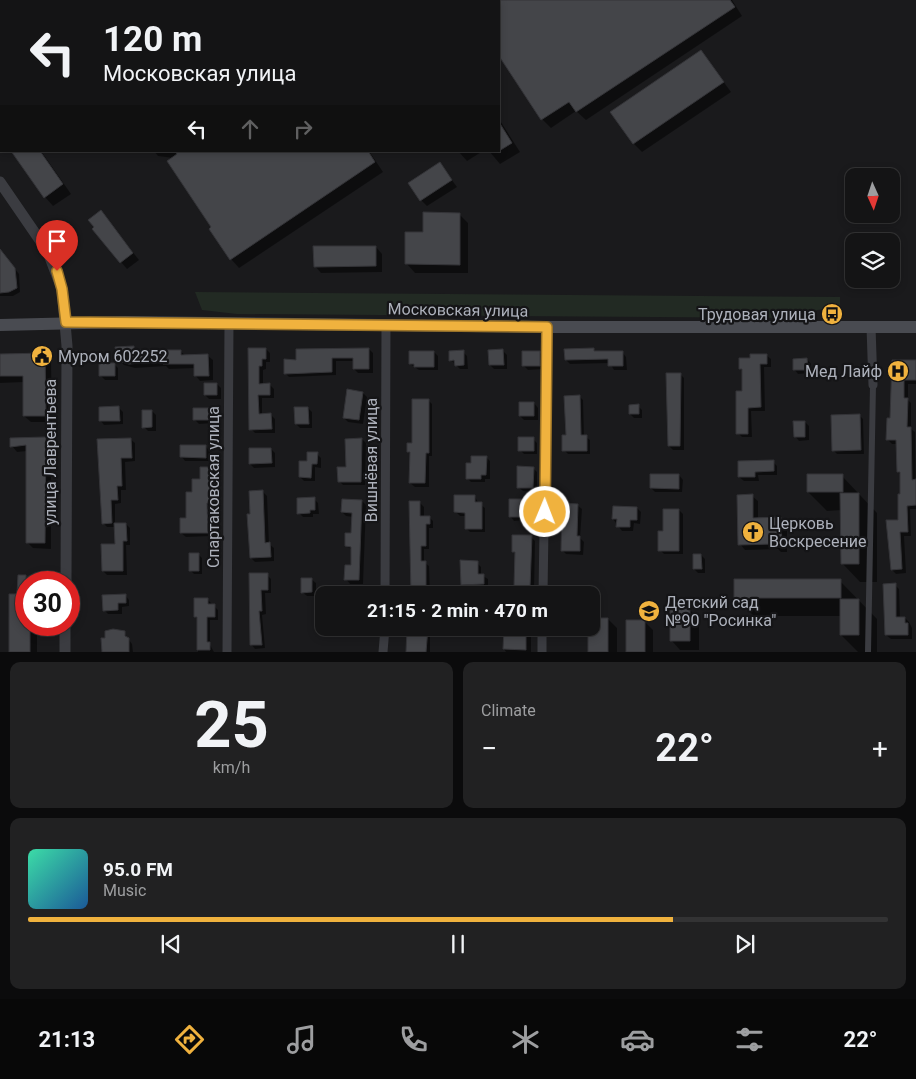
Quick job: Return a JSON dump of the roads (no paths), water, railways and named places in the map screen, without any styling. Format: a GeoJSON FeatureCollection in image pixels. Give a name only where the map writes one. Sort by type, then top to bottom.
{"type":"FeatureCollection","features":[{"type":"Feature","properties":{"kind":"main road","name":"Московская улица"},"geometry":{"type":"LineString","coordinates":[[0,325],[66,322],[547,327],[916,327]]}},
{"type":"Feature","properties":{"kind":"street","name":"улица Лаврентьева"},"geometry":{"type":"LineString","coordinates":[[0,182],[48,252],[62,289],[66,322],[66,571]]}},
{"type":"Feature","properties":{"kind":"street","name":"Спартаковская улица"},"geometry":{"type":"LineString","coordinates":[[227,652],[229,323]]}},
{"type":"Feature","properties":{"kind":"street","name":"Вишнёвая улица"},"geometry":{"type":"LineString","coordinates":[[385,586],[386,325]]}},
{"type":"Feature","properties":{"kind":"street"},"geometry":{"type":"LineString","coordinates":[[543,586],[547,327]]}},
{"type":"Feature","properties":{"kind":"street"},"geometry":{"type":"LineString","coordinates":[[868,652],[873,385],[871,327]]}},
{"type":"Feature","properties":{"kind":"street"},"geometry":{"type":"LineString","coordinates":[[65,636],[65,652]]}},
{"type":"Feature","properties":{"kind":"street"},"geometry":{"type":"LineString","coordinates":[[383,652],[384,636]]}},
{"type":"Feature","properties":{"kind":"street"},"geometry":{"type":"LineString","coordinates":[[542,636],[542,652]]}},
{"type":"Feature","properties":{"kind":"place","name":"Трудовая улица"},"geometry":{"type":"Point","coordinates":[832,314]}},
{"type":"Feature","properties":{"kind":"place","name":"Муром 602252"},"geometry":{"type":"Point","coordinates":[42,356]}},
{"type":"Feature","properties":{"kind":"place","name":"Мед Лайф"},"geometry":{"type":"Point","coordinates":[898,371]}},
{"type":"Feature","properties":{"kind":"place","name":"Церковь Воскресение"},"geometry":{"type":"Point","coordinates":[753,532]}},
{"type":"Feature","properties":{"kind":"place","name":"Детский сад №90 \"Росинка\""},"geometry":{"type":"Point","coordinates":[649,611]}}]}
